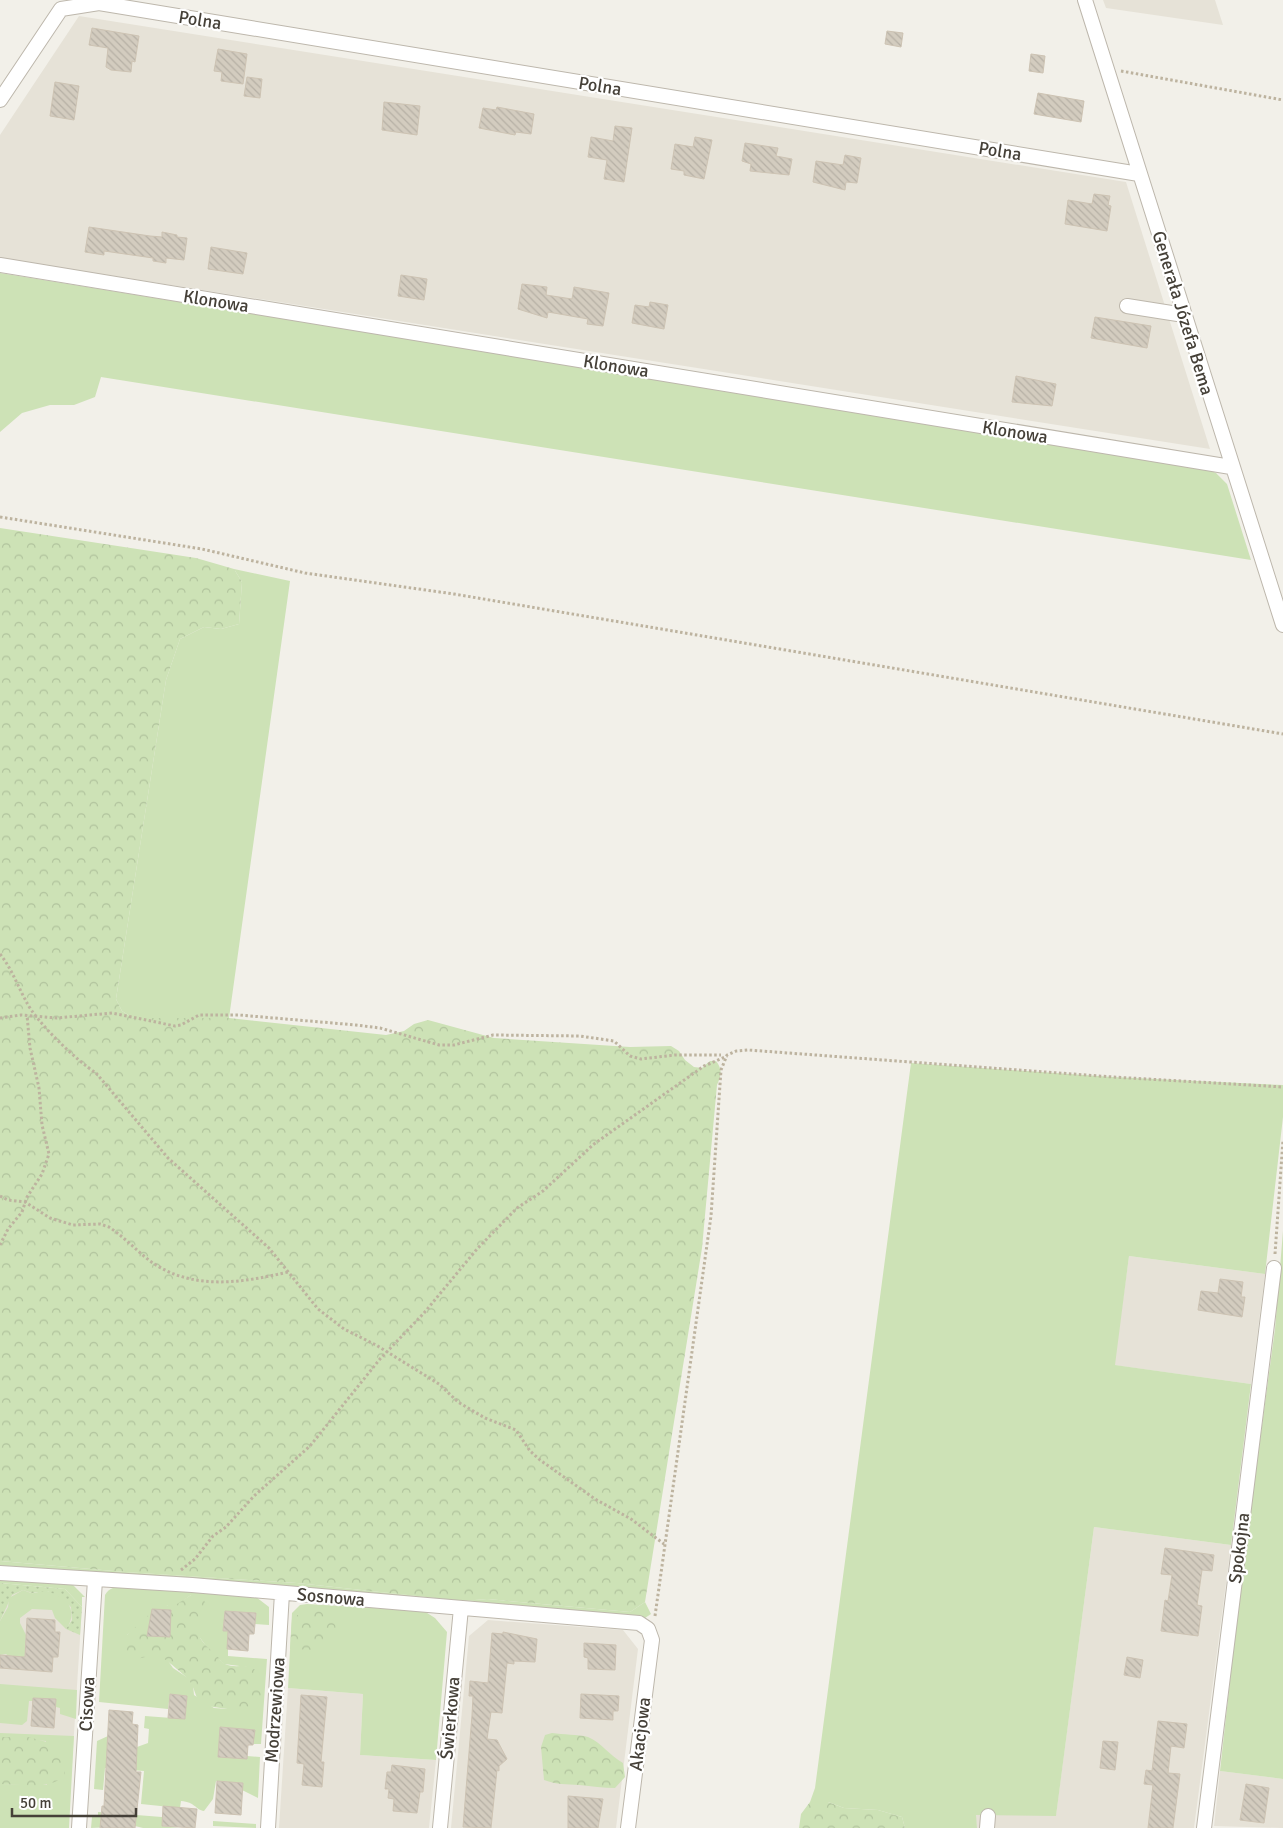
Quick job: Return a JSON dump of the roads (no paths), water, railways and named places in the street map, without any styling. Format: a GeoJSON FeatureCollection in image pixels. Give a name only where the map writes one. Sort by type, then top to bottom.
{"type":"FeatureCollection","features":[{"type":"Feature","properties":{"kind":"street","name":"Generała Józefa Bema"},"geometry":{"type":"LineString","coordinates":[[1084,0],[1231,467],[1283,625]]}},
{"type":"Feature","properties":{"kind":"street","name":"Polna"},"geometry":{"type":"LineString","coordinates":[[0,100],[61,9],[99,3],[1139,174]]}},
{"type":"Feature","properties":{"kind":"street","name":"Klonowa"},"geometry":{"type":"LineString","coordinates":[[0,265],[1231,467]]}},
{"type":"Feature","properties":{"kind":"street"},"geometry":{"type":"LineString","coordinates":[[1127,306],[1184,315]]}},
{"type":"Feature","properties":{"kind":"street","name":"Spokojna"},"geometry":{"type":"LineString","coordinates":[[1204,1828],[1274,1268]]}},
{"type":"Feature","properties":{"kind":"street","name":"Sosnowa"},"geometry":{"type":"LineString","coordinates":[[0,1573],[175,1584],[639,1623],[648,1629],[652,1640]]}},
{"type":"Feature","properties":{"kind":"street","name":"Cisowa"},"geometry":{"type":"LineString","coordinates":[[79,1828],[95,1580]]}},
{"type":"Feature","properties":{"kind":"street","name":"Modrzewiowa"},"geometry":{"type":"LineString","coordinates":[[268,1828],[282,1593]]}},
{"type":"Feature","properties":{"kind":"street","name":"Świerkowa"},"geometry":{"type":"LineString","coordinates":[[440,1828],[461,1608]]}},
{"type":"Feature","properties":{"kind":"street","name":"Akacjowa"},"geometry":{"type":"LineString","coordinates":[[628,1828],[652,1640]]}}]}
